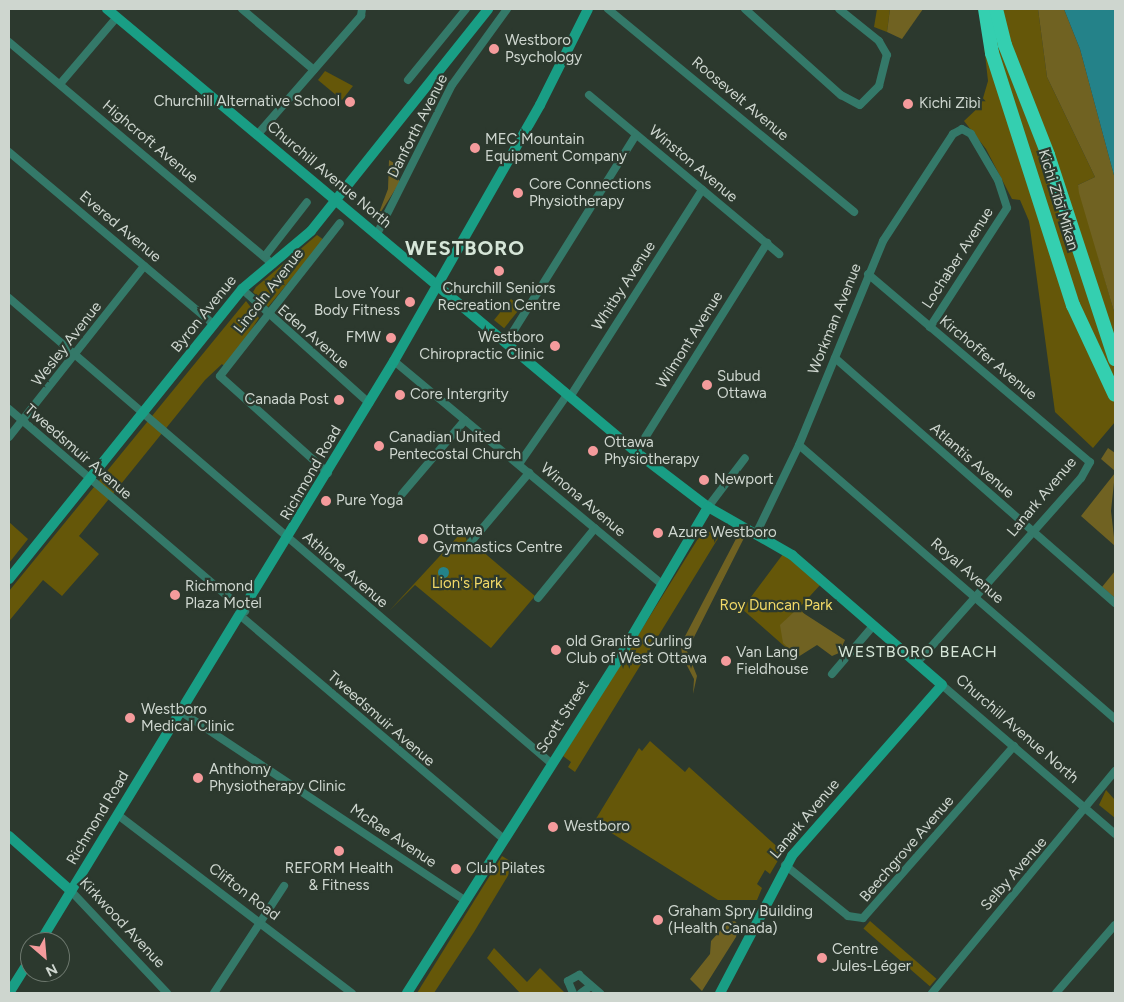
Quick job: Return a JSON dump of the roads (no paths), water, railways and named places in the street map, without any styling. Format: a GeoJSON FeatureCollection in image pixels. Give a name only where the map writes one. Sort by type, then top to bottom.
{"type":"FeatureCollection","features":[{"type":"Feature","properties":{"kind":"highway","name":"Kichi Zībī Mīkan"},"geometry":{"type":"LineString","coordinates":[[985,9],[992,53],[1070,299],[1115,395]]}},
{"type":"Feature","properties":{"kind":"highway","name":"Kichi Zībī Mīkan"},"geometry":{"type":"LineString","coordinates":[[996,9],[1005,45],[1048,155],[1115,359]]}},
{"type":"Feature","properties":{"kind":"main road","name":"Churchill Avenue North"},"geometry":{"type":"LineString","coordinates":[[108,9],[636,452],[708,507],[796,558],[942,684]]}},
{"type":"Feature","properties":{"kind":"main road","name":"Byron Avenue"},"geometry":{"type":"LineString","coordinates":[[9,579],[242,289],[269,260],[297,246],[336,200],[488,9]]}},
{"type":"Feature","properties":{"kind":"main road","name":"Richmond Road"},"geometry":{"type":"LineString","coordinates":[[46,932],[180,712],[290,540],[540,105],[588,9]]}},
{"type":"Feature","properties":{"kind":"main road","name":"Scott Street"},"geometry":{"type":"LineString","coordinates":[[407,993],[708,507]]}},
{"type":"Feature","properties":{"kind":"main road","name":"Lanark Avenue"},"geometry":{"type":"LineString","coordinates":[[720,993],[785,865],[942,684]]}},
{"type":"Feature","properties":{"kind":"main road","name":"Kirkwood Avenue"},"geometry":{"type":"LineString","coordinates":[[9,837],[71,891]]}},
{"type":"Feature","properties":{"kind":"main road"},"geometry":{"type":"LineString","coordinates":[[9,993],[20,975]]}},
{"type":"Feature","properties":{"kind":"street"},"geometry":{"type":"LineString","coordinates":[[242,9],[314,70]]}},
{"type":"Feature","properties":{"kind":"street"},"geometry":{"type":"LineString","coordinates":[[258,134],[361,16],[362,9]]}},
{"type":"Feature","properties":{"kind":"street"},"geometry":{"type":"LineString","coordinates":[[408,80],[466,9]]}},
{"type":"Feature","properties":{"kind":"street","name":"Danforth Avenue"},"geometry":{"type":"LineString","coordinates":[[377,234],[391,211],[452,85],[507,9]]}},
{"type":"Feature","properties":{"kind":"street","name":"Roosevelt Avenue"},"geometry":{"type":"LineString","coordinates":[[608,9],[854,212]]}},
{"type":"Feature","properties":{"kind":"street"},"geometry":{"type":"LineString","coordinates":[[745,9],[841,95],[860,105],[879,86],[887,55],[878,41],[839,9]]}},
{"type":"Feature","properties":{"kind":"street"},"geometry":{"type":"LineString","coordinates":[[60,84],[117,17]]}},
{"type":"Feature","properties":{"kind":"street","name":"Highcroft Avenue"},"geometry":{"type":"LineString","coordinates":[[9,42],[269,260]]}},
{"type":"Feature","properties":{"kind":"street","name":"Winston Avenue"},"geometry":{"type":"LineString","coordinates":[[589,95],[779,254]]}},
{"type":"Feature","properties":{"kind":"street","name":"Workman Avenue"},"geometry":{"type":"LineString","coordinates":[[756,534],[799,445],[868,274],[888,232],[953,134],[962,129],[984,154],[1008,204]]}},
{"type":"Feature","properties":{"kind":"street"},"geometry":{"type":"LineString","coordinates":[[506,343],[636,135]]}},
{"type":"Feature","properties":{"kind":"street","name":"Evered Avenue"},"geometry":{"type":"LineString","coordinates":[[9,152],[213,324]]}},
{"type":"Feature","properties":{"kind":"street","name":"Whitby Avenue"},"geometry":{"type":"LineString","coordinates":[[520,464],[569,396],[702,190]]}},
{"type":"Feature","properties":{"kind":"street"},"geometry":{"type":"LineString","coordinates":[[269,260],[307,202]]}},
{"type":"Feature","properties":{"kind":"street","name":"Lochaber Avenue"},"geometry":{"type":"LineString","coordinates":[[930,327],[1008,204]]}},
{"type":"Feature","properties":{"kind":"street","name":"Lincoln Avenue"},"geometry":{"type":"LineString","coordinates":[[328,473],[220,376],[340,223]]}},
{"type":"Feature","properties":{"kind":"street","name":"Wilmont Avenue"},"geometry":{"type":"LineString","coordinates":[[636,452],[767,244]]}},
{"type":"Feature","properties":{"kind":"street","name":"Wesley Avenue"},"geometry":{"type":"LineString","coordinates":[[9,437],[77,356],[144,266]]}},
{"type":"Feature","properties":{"kind":"street","name":"Kirchoffer Avenue"},"geometry":{"type":"LineString","coordinates":[[868,274],[1090,462]]}},
{"type":"Feature","properties":{"kind":"street","name":"Eden Avenue"},"geometry":{"type":"LineString","coordinates":[[242,289],[266,315],[369,403]]}},
{"type":"Feature","properties":{"kind":"street","name":"Athlone Avenue"},"geometry":{"type":"LineString","coordinates":[[9,298],[551,763]]}},
{"type":"Feature","properties":{"kind":"street","name":"Atlantis Avenue"},"geometry":{"type":"LineString","coordinates":[[835,358],[1115,603]]}},
{"type":"Feature","properties":{"kind":"street","name":"Winona Avenue"},"geometry":{"type":"LineString","coordinates":[[394,361],[662,584]]}},
{"type":"Feature","properties":{"kind":"street","name":"Tweedsmuir Avenue"},"geometry":{"type":"LineString","coordinates":[[9,409],[504,838]]}},
{"type":"Feature","properties":{"kind":"street"},"geometry":{"type":"LineString","coordinates":[[402,494],[464,420]]}},
{"type":"Feature","properties":{"kind":"street","name":"Royal Avenue"},"geometry":{"type":"LineString","coordinates":[[799,445],[1115,719]]}},
{"type":"Feature","properties":{"kind":"street","name":"Scott Street"},"geometry":{"type":"LineString","coordinates":[[708,507],[745,458]]}},
{"type":"Feature","properties":{"kind":"street","name":"Lanark Avenue"},"geometry":{"type":"LineString","coordinates":[[917,663],[1033,532],[1090,462]]}},
{"type":"Feature","properties":{"kind":"street"},"geometry":{"type":"LineString","coordinates":[[470,543],[529,473]]}},
{"type":"Feature","properties":{"kind":"street"},"geometry":{"type":"LineString","coordinates":[[538,598],[595,528]]}},
{"type":"Feature","properties":{"kind":"street"},"geometry":{"type":"LineString","coordinates":[[832,674],[873,626]]}},
{"type":"Feature","properties":{"kind":"street","name":"Churchill Avenue North"},"geometry":{"type":"LineString","coordinates":[[942,684],[1115,834]]}},
{"type":"Feature","properties":{"kind":"street","name":"McRae Avenue"},"geometry":{"type":"LineString","coordinates":[[180,712],[466,900]]}},
{"type":"Feature","properties":{"kind":"street","name":"Beechgrove Avenue"},"geometry":{"type":"LineString","coordinates":[[785,865],[848,916],[863,918],[1014,746]]}},
{"type":"Feature","properties":{"kind":"street","name":"Selby Avenue"},"geometry":{"type":"LineString","coordinates":[[932,993],[1066,835],[1084,807],[1115,771]]}},
{"type":"Feature","properties":{"kind":"street","name":"Clifton Road"},"geometry":{"type":"LineString","coordinates":[[118,815],[352,993]]}},
{"type":"Feature","properties":{"kind":"street"},"geometry":{"type":"LineString","coordinates":[[214,993],[284,886]]}},
{"type":"Feature","properties":{"kind":"street","name":"Kirkwood Avenue"},"geometry":{"type":"LineString","coordinates":[[71,891],[167,993]]}},
{"type":"Feature","properties":{"kind":"street"},"geometry":{"type":"LineString","coordinates":[[1056,993],[1115,925]]}},
{"type":"Feature","properties":{"kind":"street"},"geometry":{"type":"LineString","coordinates":[[573,993],[568,985],[572,976],[582,976],[600,993]]}},
{"type":"Feature","properties":{"kind":"street"},"geometry":{"type":"LineString","coordinates":[[581,993],[591,986]]}},
{"type":"Feature","properties":{"kind":"water"},"geometry":{"type":"Polygon","coordinates":[[[1064,9],[1115,9],[1115,179],[1080,49],[1064,9]]]}},
{"type":"Feature","properties":{"kind":"water"},"geometry":{"type":"Polygon","coordinates":[[[443,566],[449,572],[443,578],[437,572],[443,566]]]}},
{"type":"Feature","properties":{"kind":"place","name":"Westboro Psychology"},"geometry":{"type":"Point","coordinates":[494,49]}},
{"type":"Feature","properties":{"kind":"place","name":"Churchill Alternative School"},"geometry":{"type":"Point","coordinates":[350,102]}},
{"type":"Feature","properties":{"kind":"place","name":"Kichi Zìbì"},"geometry":{"type":"Point","coordinates":[908,104]}},
{"type":"Feature","properties":{"kind":"place","name":"MEC Mountain Equipment Company"},"geometry":{"type":"Point","coordinates":[475,148]}},
{"type":"Feature","properties":{"kind":"place","name":"Core Connections Physiotherapy"},"geometry":{"type":"Point","coordinates":[518,193]}},
{"type":"Feature","properties":{"kind":"place","name":"Churchill Seniors Recreation Centre"},"geometry":{"type":"Point","coordinates":[499,271]}},
{"type":"Feature","properties":{"kind":"place","name":"Love Your Body Fitness"},"geometry":{"type":"Point","coordinates":[410,302]}},
{"type":"Feature","properties":{"kind":"place","name":"FMW"},"geometry":{"type":"Point","coordinates":[391,338]}},
{"type":"Feature","properties":{"kind":"place","name":"Westboro Chiropractic Clinic"},"geometry":{"type":"Point","coordinates":[555,346]}},
{"type":"Feature","properties":{"kind":"place","name":"Subud Ottawa"},"geometry":{"type":"Point","coordinates":[707,385]}},
{"type":"Feature","properties":{"kind":"place","name":"Core Intergrity"},"geometry":{"type":"Point","coordinates":[400,395]}},
{"type":"Feature","properties":{"kind":"place","name":"Canada Post"},"geometry":{"type":"Point","coordinates":[339,400]}},
{"type":"Feature","properties":{"kind":"place","name":"Canadian United Pentecostal Church"},"geometry":{"type":"Point","coordinates":[379,446]}},
{"type":"Feature","properties":{"kind":"place","name":"Ottawa Physiotherapy"},"geometry":{"type":"Point","coordinates":[593,451]}},
{"type":"Feature","properties":{"kind":"place","name":"Newport"},"geometry":{"type":"Point","coordinates":[704,480]}},
{"type":"Feature","properties":{"kind":"place","name":"Pure Yoga"},"geometry":{"type":"Point","coordinates":[326,501]}},
{"type":"Feature","properties":{"kind":"place","name":"Azure Westboro"},"geometry":{"type":"Point","coordinates":[658,533]}},
{"type":"Feature","properties":{"kind":"place","name":"Ottawa Gymnastics Centre"},"geometry":{"type":"Point","coordinates":[423,539]}},
{"type":"Feature","properties":{"kind":"place","name":"Richmond Plaza Motel"},"geometry":{"type":"Point","coordinates":[175,595]}},
{"type":"Feature","properties":{"kind":"place","name":"old Granite Curling Club of West Ottawa"},"geometry":{"type":"Point","coordinates":[556,650]}},
{"type":"Feature","properties":{"kind":"place","name":"Van Lang Fieldhouse"},"geometry":{"type":"Point","coordinates":[726,661]}},
{"type":"Feature","properties":{"kind":"place","name":"Westboro Medical Clinic"},"geometry":{"type":"Point","coordinates":[130,718]}},
{"type":"Feature","properties":{"kind":"place","name":"Anthomy Physiotherapy Clinic"},"geometry":{"type":"Point","coordinates":[198,778]}},
{"type":"Feature","properties":{"kind":"place","name":"Westboro"},"geometry":{"type":"Point","coordinates":[553,827]}},
{"type":"Feature","properties":{"kind":"place","name":"REFORM Health & Fitness"},"geometry":{"type":"Point","coordinates":[339,851]}},
{"type":"Feature","properties":{"kind":"place","name":"Club Pilates"},"geometry":{"type":"Point","coordinates":[456,869]}},
{"type":"Feature","properties":{"kind":"place","name":"Graham Spry Building (Health Canada)"},"geometry":{"type":"Point","coordinates":[658,920]}},
{"type":"Feature","properties":{"kind":"place","name":"Centre Jules-Léger"},"geometry":{"type":"Point","coordinates":[822,958]}},
{"type":"Feature","properties":{"kind":"district","name":"WESTBORO"},"geometry":{"type":"Point","coordinates":[465,248]}},
{"type":"Feature","properties":{"kind":"district","name":"WESTBORO BEACH"},"geometry":{"type":"Point","coordinates":[918,652]}},
{"type":"Feature","properties":{"kind":"park label","name":"Lion's Park"},"geometry":{"type":"Point","coordinates":[467,584]}},
{"type":"Feature","properties":{"kind":"park label","name":"Roy Duncan Park"},"geometry":{"type":"Point","coordinates":[776,606]}}]}
